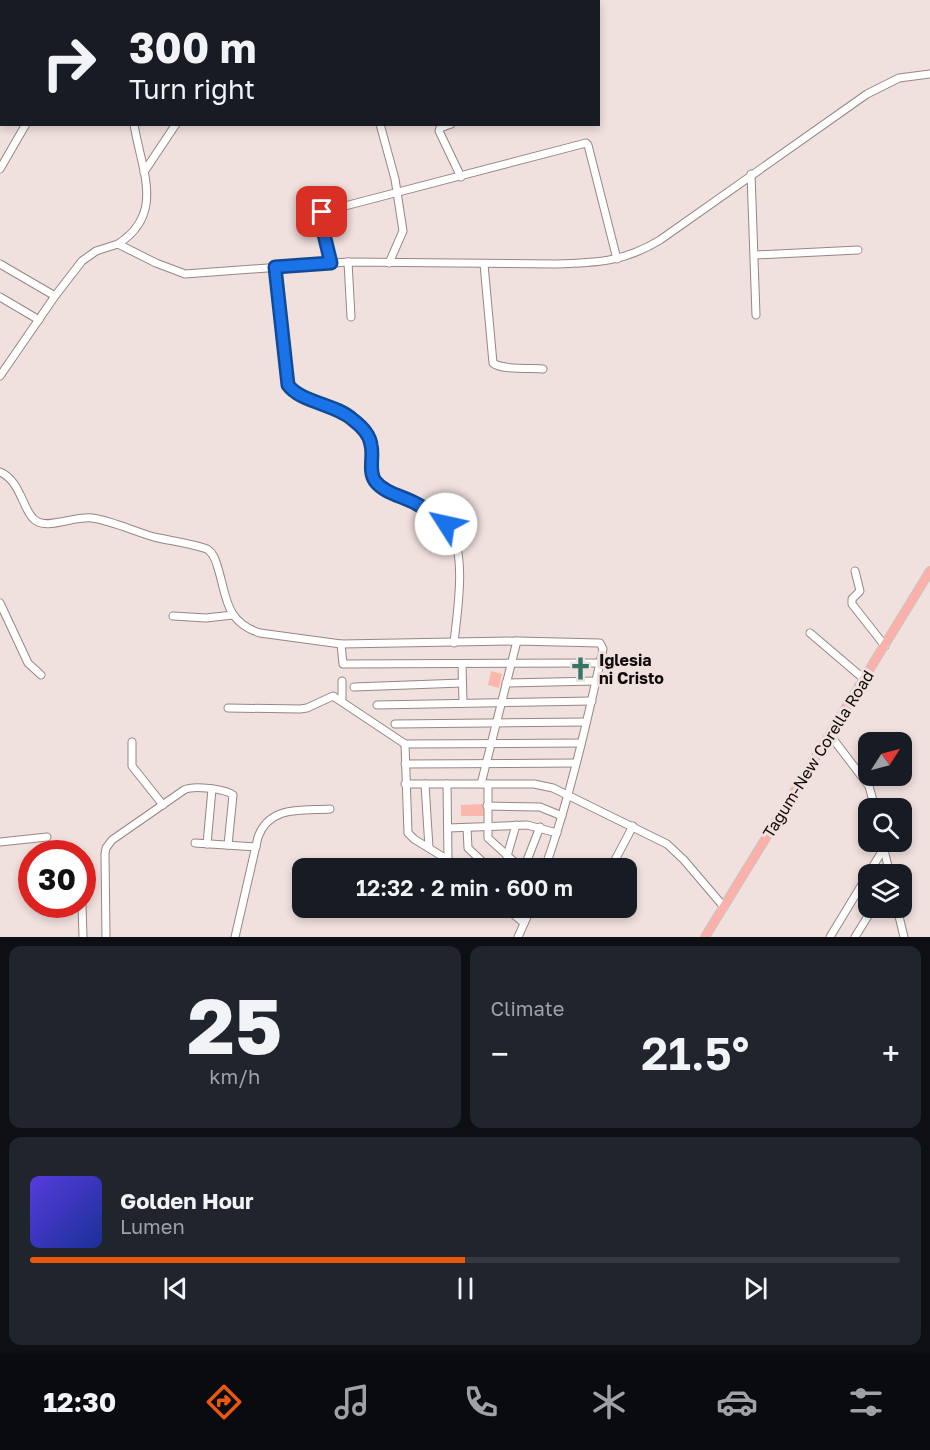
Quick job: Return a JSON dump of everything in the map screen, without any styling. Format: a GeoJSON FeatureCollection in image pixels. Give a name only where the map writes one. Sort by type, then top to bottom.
{"type":"FeatureCollection","features":[{"type":"Feature","properties":{"kind":"main road","name":"Tagum-New Corella Road"},"geometry":{"type":"LineString","coordinates":[[705,937],[930,571]]}},
{"type":"Feature","properties":{"kind":"street"},"geometry":{"type":"LineString","coordinates":[[118,244],[156,263],[185,274],[348,262],[576,263],[616,259],[634,255],[660,240],[751,174],[883,85],[899,78],[930,74]]}},
{"type":"Feature","properties":{"kind":"street"},"geometry":{"type":"LineString","coordinates":[[0,169],[25,126]]}},
{"type":"Feature","properties":{"kind":"street"},"geometry":{"type":"LineString","coordinates":[[0,376],[55,296],[88,255],[128,238],[145,216],[147,201],[144,172],[134,126]]}},
{"type":"Feature","properties":{"kind":"street"},"geometry":{"type":"LineString","coordinates":[[144,172],[175,126]]}},
{"type":"Feature","properties":{"kind":"street"},"geometry":{"type":"LineString","coordinates":[[381,126],[397,191],[403,231],[388,263]]}},
{"type":"Feature","properties":{"kind":"street"},"geometry":{"type":"LineString","coordinates":[[446,126],[439,131],[461,177]]}},
{"type":"Feature","properties":{"kind":"street"},"geometry":{"type":"LineString","coordinates":[[331,263],[319,214],[397,191],[461,177],[587,143],[616,259]]}},
{"type":"Feature","properties":{"kind":"street"},"geometry":{"type":"LineString","coordinates":[[751,174],[756,315]]}},
{"type":"Feature","properties":{"kind":"street"},"geometry":{"type":"LineString","coordinates":[[755,255],[858,250]]}},
{"type":"Feature","properties":{"kind":"street"},"geometry":{"type":"LineString","coordinates":[[348,262],[351,317]]}},
{"type":"Feature","properties":{"kind":"street"},"geometry":{"type":"LineString","coordinates":[[0,264],[55,296]]}},
{"type":"Feature","properties":{"kind":"street"},"geometry":{"type":"LineString","coordinates":[[484,264],[493,363],[503,367],[543,369]]}},
{"type":"Feature","properties":{"kind":"street"},"geometry":{"type":"LineString","coordinates":[[275,267],[288,385],[291,390],[350,417],[370,440],[371,469],[377,483],[385,490],[426,509],[446,524],[452,532],[458,558],[459,579],[454,643]]}},
{"type":"Feature","properties":{"kind":"street"},"geometry":{"type":"LineString","coordinates":[[0,297],[39,320]]}},
{"type":"Feature","properties":{"kind":"street"},"geometry":{"type":"LineString","coordinates":[[0,472],[16,486],[31,516],[38,522],[49,523],[80,518],[99,519],[155,537],[207,549],[216,561],[232,615],[247,628],[260,633],[340,644],[517,641],[600,643],[603,649],[592,701],[549,858]]}},
{"type":"Feature","properties":{"kind":"street"},"geometry":{"type":"LineString","coordinates":[[855,571],[861,591],[852,599],[852,604],[885,646]]}},
{"type":"Feature","properties":{"kind":"street"},"geometry":{"type":"LineString","coordinates":[[0,603],[28,663],[41,675]]}},
{"type":"Feature","properties":{"kind":"street"},"geometry":{"type":"LineString","coordinates":[[173,616],[206,618],[232,615]]}},
{"type":"Feature","properties":{"kind":"street"},"geometry":{"type":"LineString","coordinates":[[810,633],[864,679]]}},
{"type":"Feature","properties":{"kind":"street"},"geometry":{"type":"LineString","coordinates":[[510,858],[489,841],[484,784],[486,764],[517,641]]}},
{"type":"Feature","properties":{"kind":"street"},"geometry":{"type":"LineString","coordinates":[[340,644],[342,664],[600,663]]}},
{"type":"Feature","properties":{"kind":"street"},"geometry":{"type":"LineString","coordinates":[[462,664],[463,703]]}},
{"type":"Feature","properties":{"kind":"street"},"geometry":{"type":"LineString","coordinates":[[342,681],[342,701]]}},
{"type":"Feature","properties":{"kind":"street"},"geometry":{"type":"LineString","coordinates":[[506,683],[596,681]]}},
{"type":"Feature","properties":{"kind":"street"},"geometry":{"type":"LineString","coordinates":[[354,687],[462,683]]}},
{"type":"Feature","properties":{"kind":"street"},"geometry":{"type":"LineString","coordinates":[[228,708],[300,709],[333,696],[405,744],[581,743]]}},
{"type":"Feature","properties":{"kind":"street"},"geometry":{"type":"LineString","coordinates":[[377,705],[592,701]]}},
{"type":"Feature","properties":{"kind":"street"},"geometry":{"type":"LineString","coordinates":[[395,724],[586,722]]}},
{"type":"Feature","properties":{"kind":"street"},"geometry":{"type":"LineString","coordinates":[[830,735],[869,786],[872,798]]}},
{"type":"Feature","properties":{"kind":"street"},"geometry":{"type":"LineString","coordinates":[[132,742],[132,766],[163,804]]}},
{"type":"Feature","properties":{"kind":"street"},"geometry":{"type":"LineString","coordinates":[[405,744],[408,833],[446,858]]}},
{"type":"Feature","properties":{"kind":"street"},"geometry":{"type":"LineString","coordinates":[[405,764],[575,763]]}},
{"type":"Feature","properties":{"kind":"street"},"geometry":{"type":"LineString","coordinates":[[405,784],[543,785],[567,794],[671,847],[724,908]]}},
{"type":"Feature","properties":{"kind":"street"},"geometry":{"type":"LineString","coordinates":[[425,784],[429,848]]}},
{"type":"Feature","properties":{"kind":"street"},"geometry":{"type":"LineString","coordinates":[[447,784],[448,858]]}},
{"type":"Feature","properties":{"kind":"street"},"geometry":{"type":"LineString","coordinates":[[106,937],[106,848],[112,840],[186,788],[212,789],[231,792],[234,795],[228,845]]}},
{"type":"Feature","properties":{"kind":"street"},"geometry":{"type":"LineString","coordinates":[[207,844],[212,789]]}},
{"type":"Feature","properties":{"kind":"street"},"geometry":{"type":"LineString","coordinates":[[487,806],[540,807],[562,816]]}},
{"type":"Feature","properties":{"kind":"street"},"geometry":{"type":"LineString","coordinates":[[235,937],[256,847],[265,822],[278,814],[330,809]]}},
{"type":"Feature","properties":{"kind":"street"},"geometry":{"type":"LineString","coordinates":[[448,828],[516,825],[540,827],[557,834]]}},
{"type":"Feature","properties":{"kind":"street"},"geometry":{"type":"LineString","coordinates":[[507,856],[516,825]]}},
{"type":"Feature","properties":{"kind":"street"},"geometry":{"type":"LineString","coordinates":[[616,858],[633,826]]}},
{"type":"Feature","properties":{"kind":"street"},"geometry":{"type":"LineString","coordinates":[[527,858],[540,827]]}},
{"type":"Feature","properties":{"kind":"street"},"geometry":{"type":"LineString","coordinates":[[467,828],[468,848],[478,858]]}},
{"type":"Feature","properties":{"kind":"street"},"geometry":{"type":"LineString","coordinates":[[0,842],[47,837]]}},
{"type":"Feature","properties":{"kind":"street"},"geometry":{"type":"LineString","coordinates":[[195,843],[256,847]]}},
{"type":"Feature","properties":{"kind":"street"},"geometry":{"type":"LineString","coordinates":[[830,937],[879,852]]}},
{"type":"Feature","properties":{"kind":"street"},"geometry":{"type":"LineString","coordinates":[[82,918],[83,937]]}},
{"type":"Feature","properties":{"kind":"street"},"geometry":{"type":"LineString","coordinates":[[518,918],[524,923]]}},
{"type":"Feature","properties":{"kind":"street"},"geometry":{"type":"LineString","coordinates":[[518,937],[526,918]]}},
{"type":"Feature","properties":{"kind":"street"},"geometry":{"type":"LineString","coordinates":[[855,937],[867,918]]}},
{"type":"Feature","properties":{"kind":"street"},"geometry":{"type":"LineString","coordinates":[[899,918],[904,937]]}},
{"type":"Feature","properties":{"kind":"shaded area"},"geometry":{"type":"Polygon","coordinates":[[[491,671],[502,674],[499,688],[488,685],[491,671]]]}},
{"type":"Feature","properties":{"kind":"shaded area"},"geometry":{"type":"Polygon","coordinates":[[[483,804],[484,816],[461,816],[461,805],[483,804]]]}},
{"type":"Feature","properties":{"kind":"place","name":"Iglesia ni Cristo"},"geometry":{"type":"Point","coordinates":[581,669]}},
{"type":"Feature","properties":{"kind":"route"},"geometry":{"type":"LineString","coordinates":[[322,212],[319,214],[331,263],[275,267],[288,385],[291,390],[340,411],[357,423],[368,436],[372,446],[371,469],[377,483],[385,490],[426,509],[446,524]]}}]}
